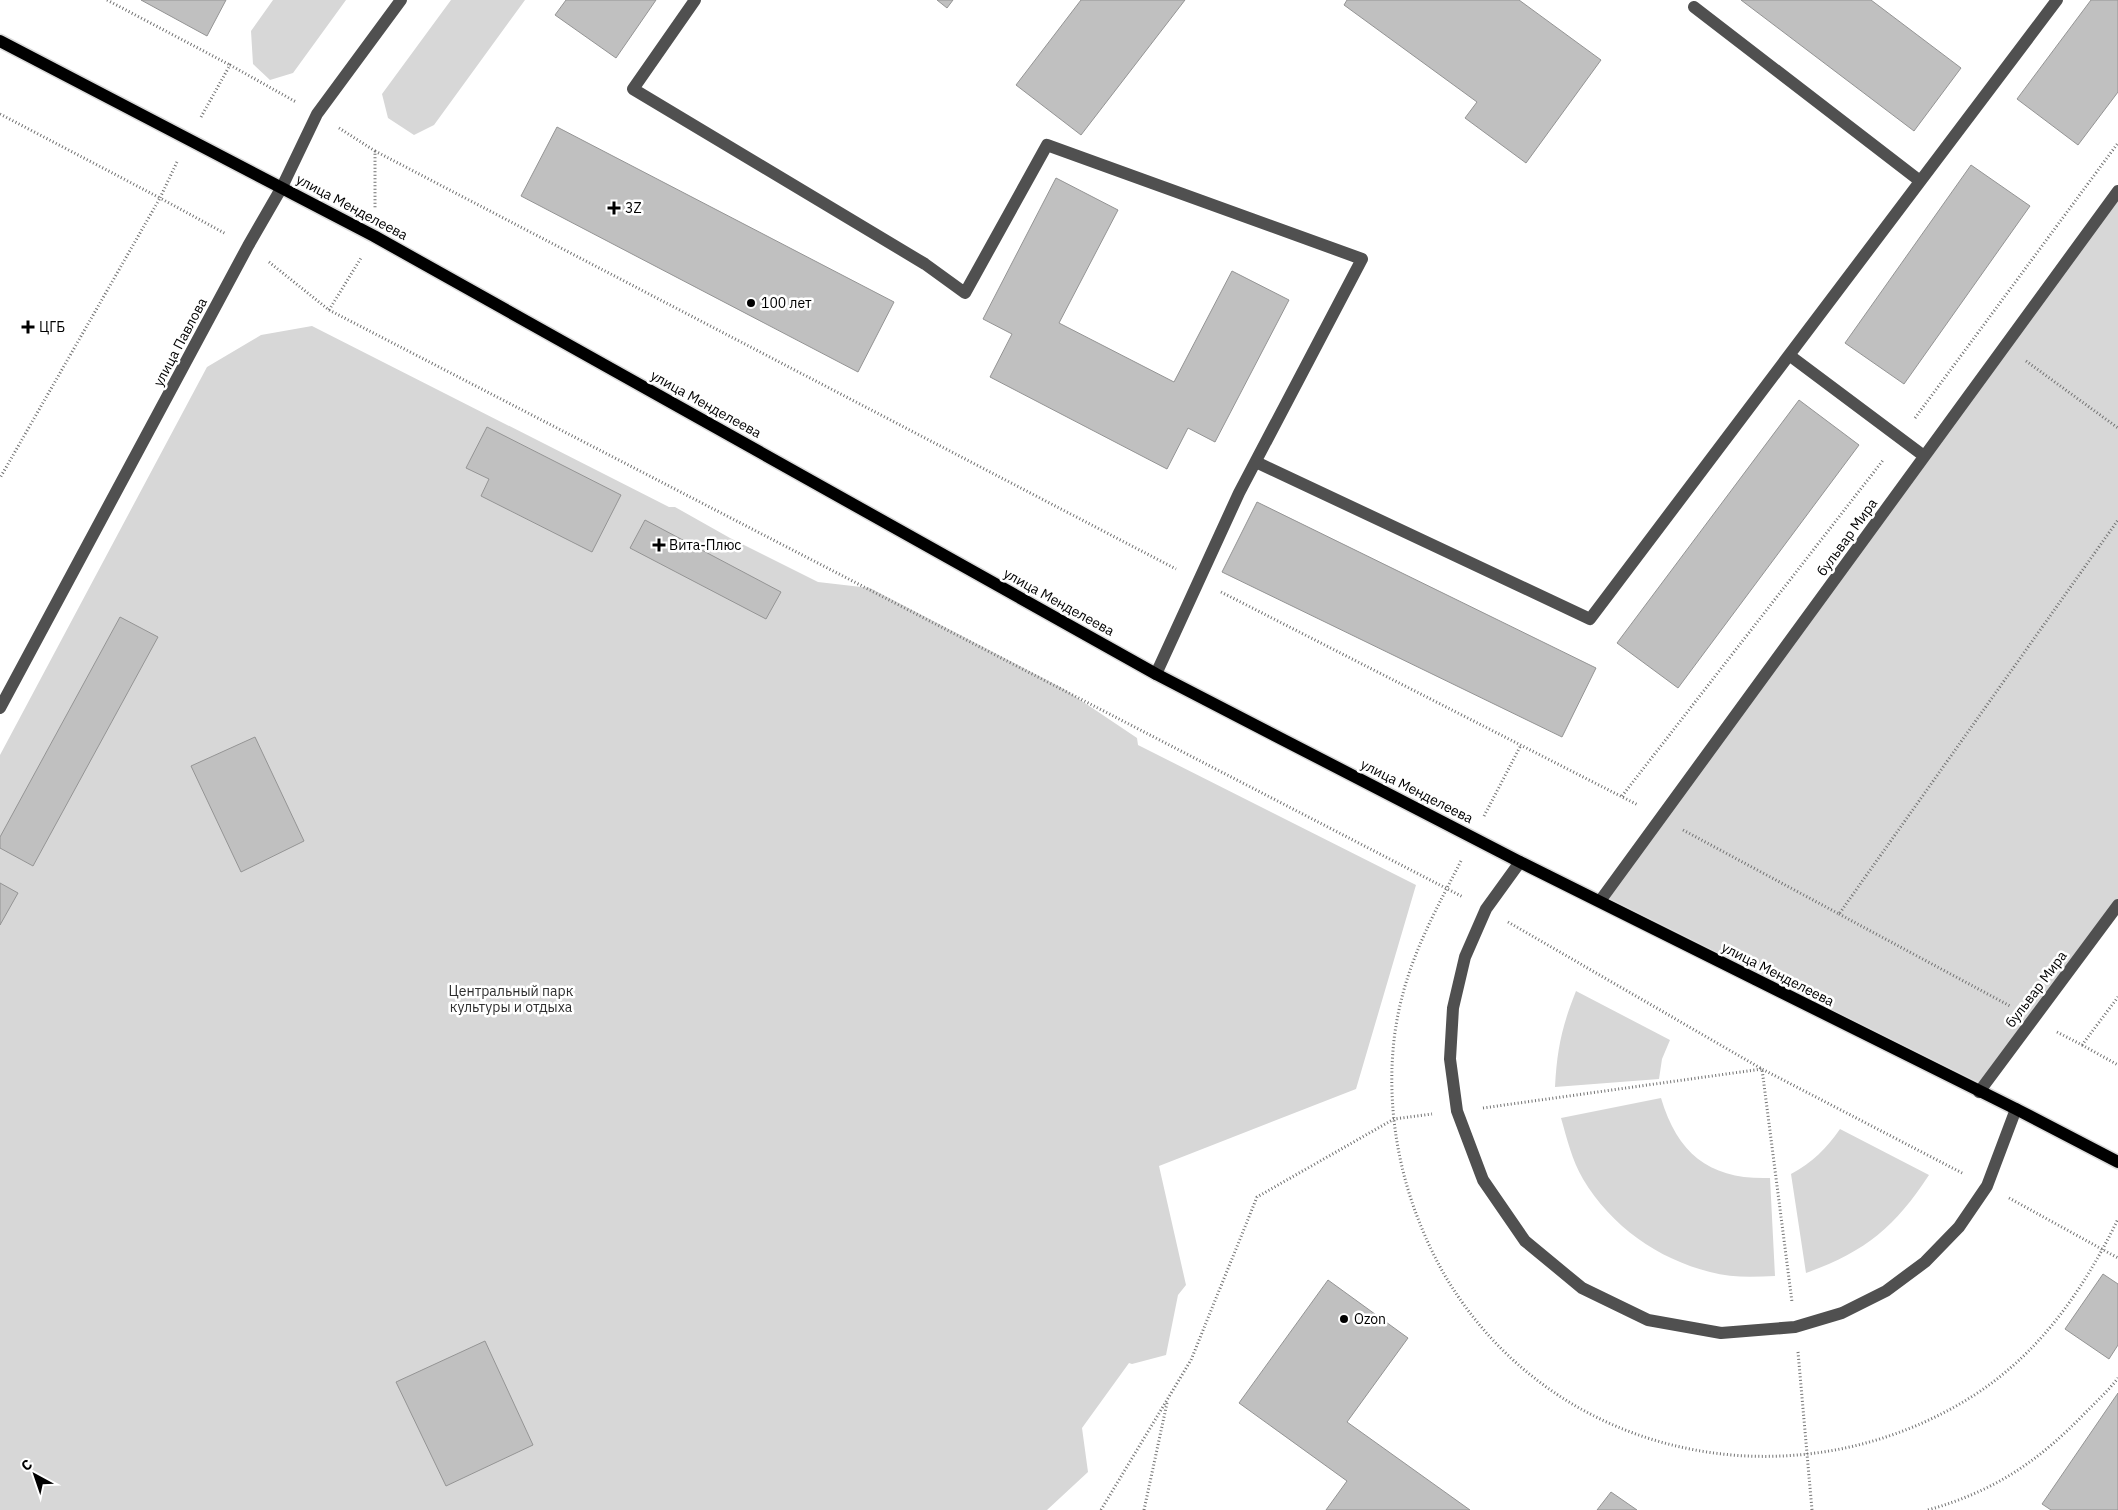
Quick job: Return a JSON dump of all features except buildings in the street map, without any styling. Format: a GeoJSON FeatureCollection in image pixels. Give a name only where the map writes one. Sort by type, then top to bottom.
{"type":"FeatureCollection","features":[{"type":"Feature","properties":{"kind":"main road","name":"улица Менделеева"},"geometry":{"type":"LineString","coordinates":[[0,41],[374,236],[1156,674],[1520,862],[2016,1109],[2118,1162]]}},
{"type":"Feature","properties":{"kind":"street","name":"улица Павлова"},"geometry":{"type":"LineString","coordinates":[[0,708],[248,246],[282,187],[317,114],[401,0]]}},
{"type":"Feature","properties":{"kind":"street"},"geometry":{"type":"LineString","coordinates":[[695,0],[633,89],[925,264],[965,293],[1047,144],[1362,259],[1239,493],[1156,674]]}},
{"type":"Feature","properties":{"kind":"street"},"geometry":{"type":"LineString","coordinates":[[1256,462],[1590,619],[2057,0]]}},
{"type":"Feature","properties":{"kind":"street"},"geometry":{"type":"LineString","coordinates":[[1694,7],[1920,181]]}},
{"type":"Feature","properties":{"kind":"street","name":"бульвар Мира"},"geometry":{"type":"LineString","coordinates":[[1600,901],[2118,191]]}},
{"type":"Feature","properties":{"kind":"street"},"geometry":{"type":"LineString","coordinates":[[1789,355],[1924,456]]}},
{"type":"Feature","properties":{"kind":"street"},"geometry":{"type":"LineString","coordinates":[[1520,862],[1486,909],[1465,957],[1453,1008],[1450,1059],[1457,1111],[1483,1180],[1525,1241],[1582,1288],[1648,1320],[1721,1333],[1795,1327],[1842,1313],[1886,1291],[1925,1262],[1959,1227],[1987,1186],[2016,1109]]}},
{"type":"Feature","properties":{"kind":"street","name":"бульвар Мира"},"geometry":{"type":"LineString","coordinates":[[1979,1092],[2118,905]]}},
{"type":"Feature","properties":{"kind":"path"},"geometry":{"type":"LineString","coordinates":[[107,0],[230,65]]}},
{"type":"Feature","properties":{"kind":"path"},"geometry":{"type":"LineString","coordinates":[[0,114],[160,198],[0,478]]}},
{"type":"Feature","properties":{"kind":"path"},"geometry":{"type":"LineString","coordinates":[[1622,796],[1900,439],[2118,143]]}},
{"type":"Feature","properties":{"kind":"path"},"geometry":{"type":"LineString","coordinates":[[375,151],[1199,581],[1622,796],[2118,1065]]}},
{"type":"Feature","properties":{"kind":"path"},"geometry":{"type":"LineString","coordinates":[[328,310],[1447,888],[1762,1069],[1987,1186],[2118,1258]]}},
{"type":"Feature","properties":{"kind":"path"},"geometry":{"type":"LineString","coordinates":[[1982,328],[2118,428]]}},
{"type":"Feature","properties":{"kind":"path"},"geometry":{"type":"LineString","coordinates":[[1839,914],[2118,520]]}},
{"type":"Feature","properties":{"kind":"path"},"geometry":{"type":"LineString","coordinates":[[1447,888],[1428,923],[1419,945],[1402,999],[1394,1039],[1392,1079],[1394,1119],[1401,1164],[1413,1208],[1430,1250],[1454,1290],[1481,1326],[1512,1359],[1548,1388],[1579,1407],[1628,1432],[1671,1446],[1716,1455],[1762,1458],[1808,1456],[1853,1448],[1899,1434],[1941,1415],[1981,1390],[2018,1361],[2051,1328],[2079,1291],[2103,1250],[2118,1219]]}},
{"type":"Feature","properties":{"kind":"path"},"geometry":{"type":"LineString","coordinates":[[2082,1045],[2118,997]]}},
{"type":"Feature","properties":{"kind":"path"},"geometry":{"type":"LineString","coordinates":[[1101,1510],[1191,1360],[1257,1197],[1394,1119],[1762,1069]]}},
{"type":"Feature","properties":{"kind":"path"},"geometry":{"type":"LineString","coordinates":[[1762,1069],[1795,1327],[1812,1510]]}},
{"type":"Feature","properties":{"kind":"path"},"geometry":{"type":"LineString","coordinates":[[1928,1510],[1959,1501],[2015,1474],[2062,1437],[2118,1378]]}},
{"type":"Feature","properties":{"kind":"path"},"geometry":{"type":"LineString","coordinates":[[1144,1510],[1167,1399]]}},
{"type":"Feature","properties":{"kind":"green space"},"geometry":{"type":"Polygon","coordinates":[[[273,0],[346,0],[293,73],[270,80],[253,64],[251,31],[273,0]]]}},
{"type":"Feature","properties":{"kind":"green space"},"geometry":{"type":"Polygon","coordinates":[[[451,0],[525,0],[434,125],[414,135],[388,118],[382,94],[451,0]]]}},
{"type":"Feature","properties":{"kind":"green space"},"geometry":{"type":"Polygon","coordinates":[[[2118,191],[2118,905],[1979,1092],[1600,901],[2118,191]]]}},
{"type":"Feature","properties":{"kind":"green space","name":"Центральный парк культуры и отдыха"},"geometry":{"type":"Polygon","coordinates":[[[312,326],[669,507],[675,507],[730,538],[818,582],[870,588],[1064,689],[1137,738],[1138,745],[1416,885],[1356,1089],[1159,1166],[1186,1285],[1178,1295],[1166,1355],[1132,1364],[1129,1363],[1082,1428],[1088,1472],[1047,1510],[0,1510],[0,755],[207,367],[261,335],[312,326]]]}},
{"type":"Feature","properties":{"kind":"green space"},"geometry":{"type":"Polygon","coordinates":[[[1576,991],[1670,1040],[1662,1059],[1659,1079],[1555,1087],[1561,1038],[1576,991]]]}},
{"type":"Feature","properties":{"kind":"green space"},"geometry":{"type":"Polygon","coordinates":[[[1661,1098],[1668,1118],[1677,1135],[1687,1149],[1700,1160],[1714,1169],[1730,1174],[1770,1178],[1775,1276],[1750,1277],[1726,1275],[1710,1272],[1672,1259],[1654,1249],[1622,1226],[1607,1212],[1583,1179],[1573,1157],[1561,1118],[1661,1098]]]}},
{"type":"Feature","properties":{"kind":"green space"},"geometry":{"type":"Polygon","coordinates":[[[1840,1129],[1929,1175],[1904,1209],[1877,1236],[1845,1256],[1806,1273],[1791,1174],[1819,1154],[1840,1129]]]}},
{"type":"Feature","properties":{"kind":"place","name":"3Z"},"geometry":{"type":"Point","coordinates":[614,208]}},
{"type":"Feature","properties":{"kind":"place","name":"100 лет"},"geometry":{"type":"Point","coordinates":[751,303]}},
{"type":"Feature","properties":{"kind":"place","name":"ЦГБ"},"geometry":{"type":"Point","coordinates":[28,327]}},
{"type":"Feature","properties":{"kind":"place","name":"Вита-Плюс"},"geometry":{"type":"Point","coordinates":[659,545]}},
{"type":"Feature","properties":{"kind":"place","name":"Ozon"},"geometry":{"type":"Point","coordinates":[1344,1319]}}]}
